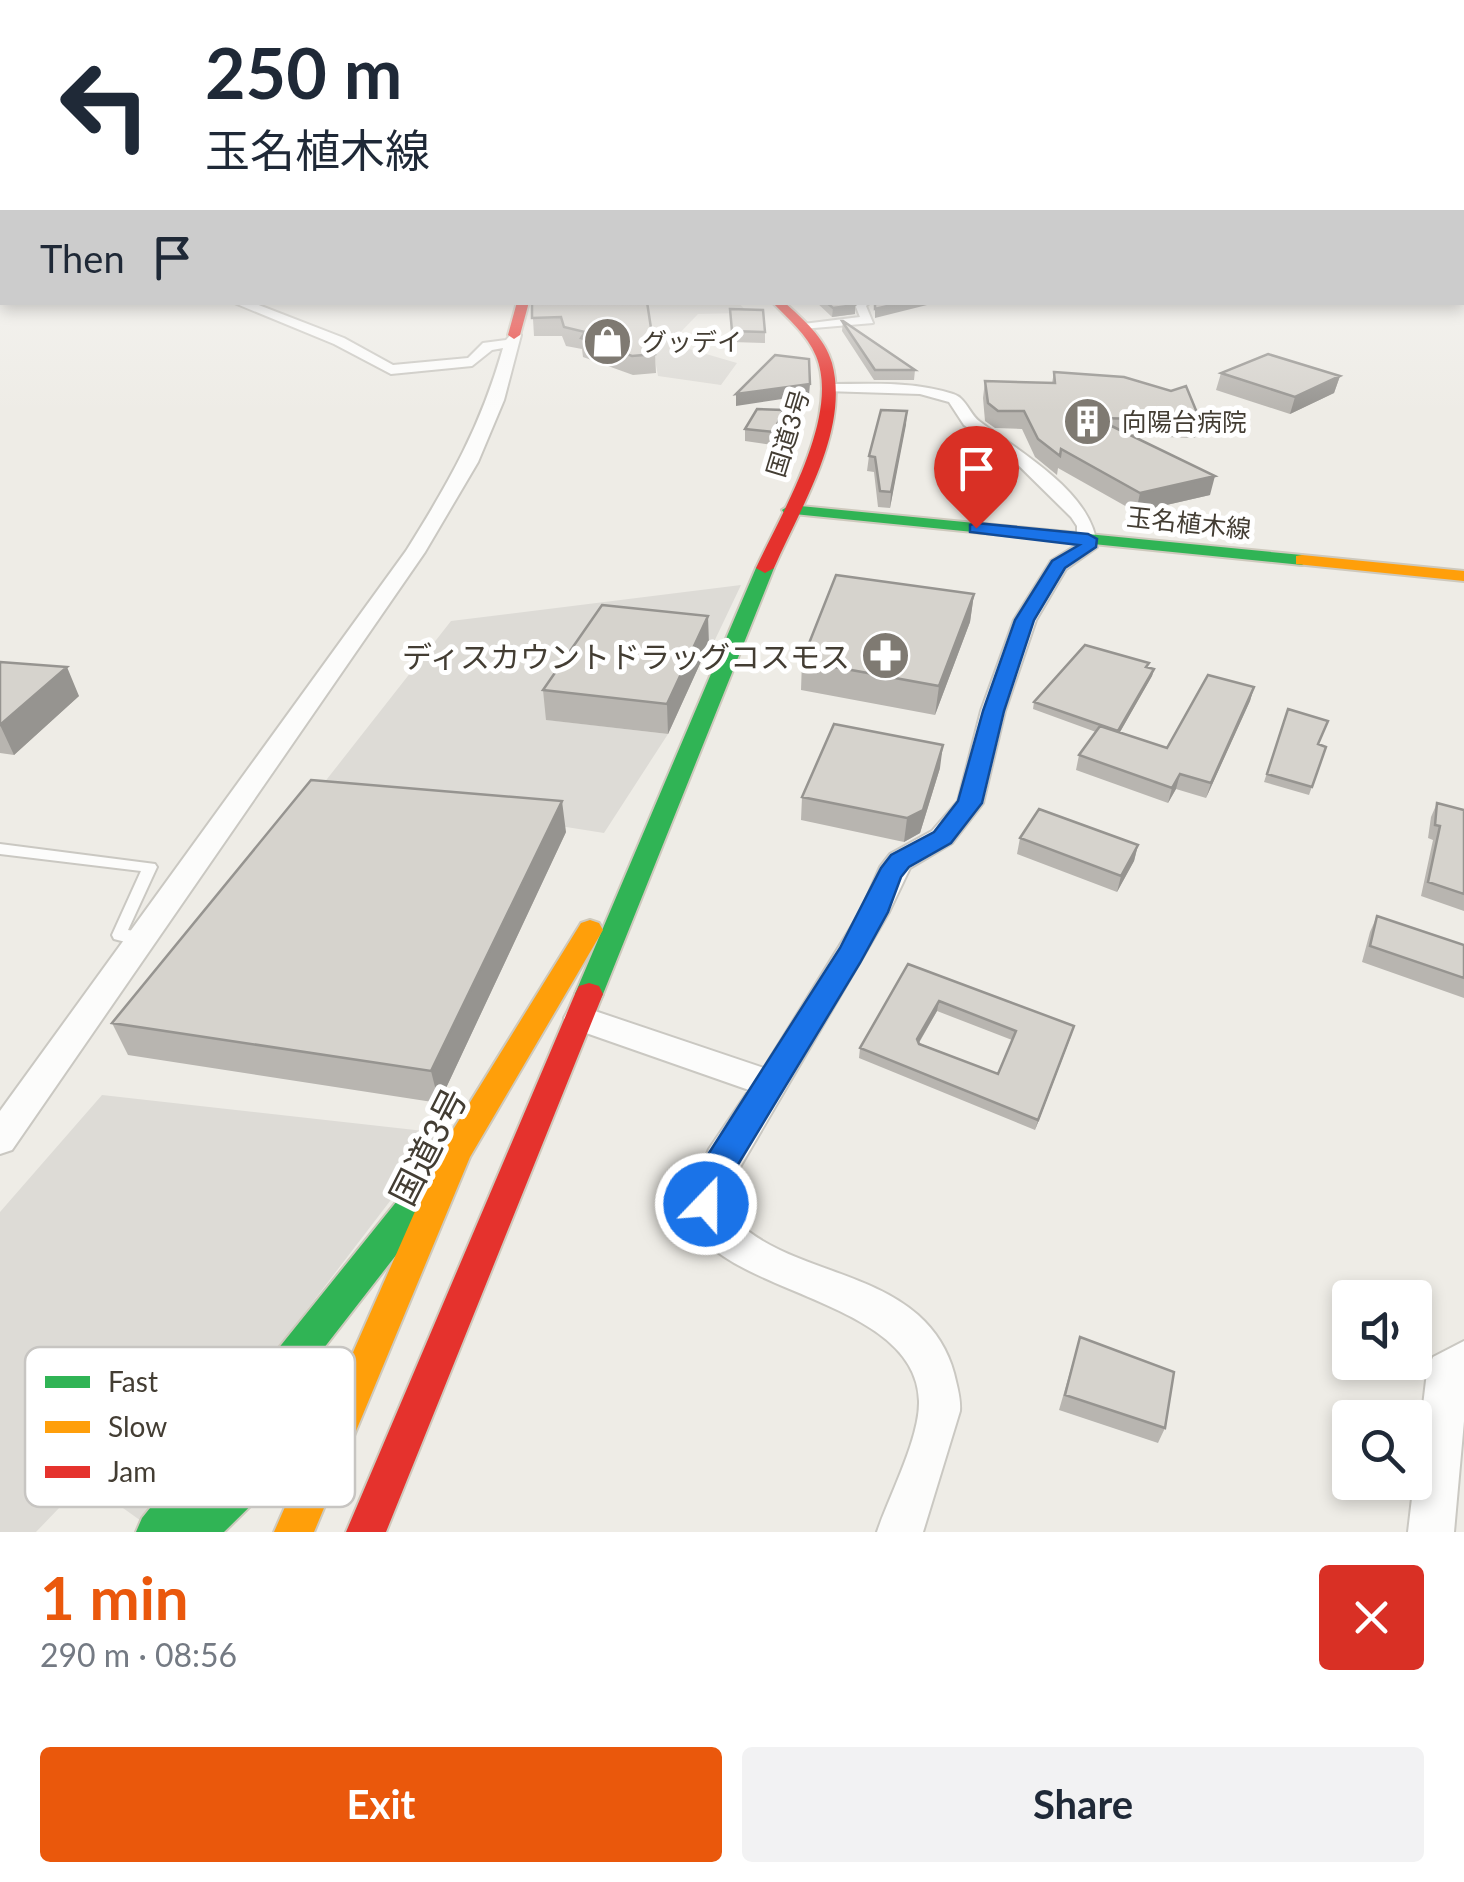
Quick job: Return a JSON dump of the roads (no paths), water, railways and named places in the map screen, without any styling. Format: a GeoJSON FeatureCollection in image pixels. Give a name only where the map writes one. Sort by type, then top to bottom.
{"type":"FeatureCollection","features":[{"type":"Feature","properties":{"kind":"main road"},"geometry":{"type":"LineString","coordinates":[[513,339],[522,305]]}},
{"type":"Feature","properties":{"kind":"main road","name":"国道3号"},"geometry":{"type":"LineString","coordinates":[[366,1532],[821,433],[830,388],[824,352],[780,305]]}},
{"type":"Feature","properties":{"kind":"main road","name":"玉名植木線"},"geometry":{"type":"LineString","coordinates":[[790,510],[1464,576]]}},
{"type":"Feature","properties":{"kind":"main road","name":"国道3号"},"geometry":{"type":"LineString","coordinates":[[355,1389],[457,1152],[662,812]]}},
{"type":"Feature","properties":{"kind":"main road"},"geometry":{"type":"LineString","coordinates":[[303,1347],[457,1152]]}},
{"type":"Feature","properties":{"kind":"main road"},"geometry":{"type":"LineString","coordinates":[[430,1311],[485,1240]]}},
{"type":"Feature","properties":{"kind":"main road"},"geometry":{"type":"LineString","coordinates":[[355,1378],[403,1334]]}},
{"type":"Feature","properties":{"kind":"main road"},"geometry":{"type":"LineString","coordinates":[[156,1532],[176,1507]]}},
{"type":"Feature","properties":{"kind":"main road"},"geometry":{"type":"LineString","coordinates":[[195,1532],[221,1507]]}},
{"type":"Feature","properties":{"kind":"main road","name":"国道3号"},"geometry":{"type":"LineString","coordinates":[[294,1532],[305,1507]]}},
{"type":"Feature","properties":{"kind":"street"},"geometry":{"type":"LineString","coordinates":[[246,305],[339,341],[391,370],[472,362],[488,346],[513,339]]}},
{"type":"Feature","properties":{"kind":"street"},"geometry":{"type":"LineString","coordinates":[[802,325],[868,320],[860,305]]}},
{"type":"Feature","properties":{"kind":"street"},"geometry":{"type":"LineString","coordinates":[[0,1139],[416,552],[470,462],[496,400],[513,339]]}},
{"type":"Feature","properties":{"kind":"street"},"geometry":{"type":"LineString","coordinates":[[830,388],[921,390],[954,398],[970,422],[1014,451],[1079,514],[1088,539],[1087,547],[1058,565],[1025,620],[994,711],[970,803],[942,837],[900,861],[890,874],[875,912],[712,1178],[706,1204],[716,1228],[744,1249],[892,1317],[930,1357],[940,1402],[900,1532]]}},
{"type":"Feature","properties":{"kind":"street"},"geometry":{"type":"LineString","coordinates":[[580,1018],[772,1084]]}},
{"type":"Feature","properties":{"kind":"street"},"geometry":{"type":"LineString","coordinates":[[1431,1532],[1448,1372],[1464,1361]]}},
{"type":"Feature","properties":{"kind":"lane"},"geometry":{"type":"LineString","coordinates":[[0,849],[150,867],[119,935],[145,937]]}},
{"type":"Feature","properties":{"kind":"place","name":"グッデイ"},"geometry":{"type":"Point","coordinates":[607,341]}},
{"type":"Feature","properties":{"kind":"place","name":"向陽台病院"},"geometry":{"type":"Point","coordinates":[1087,421]}},
{"type":"Feature","properties":{"kind":"place","name":"ディスカウントドラッグコスモス"},"geometry":{"type":"Point","coordinates":[885,656]}}]}
